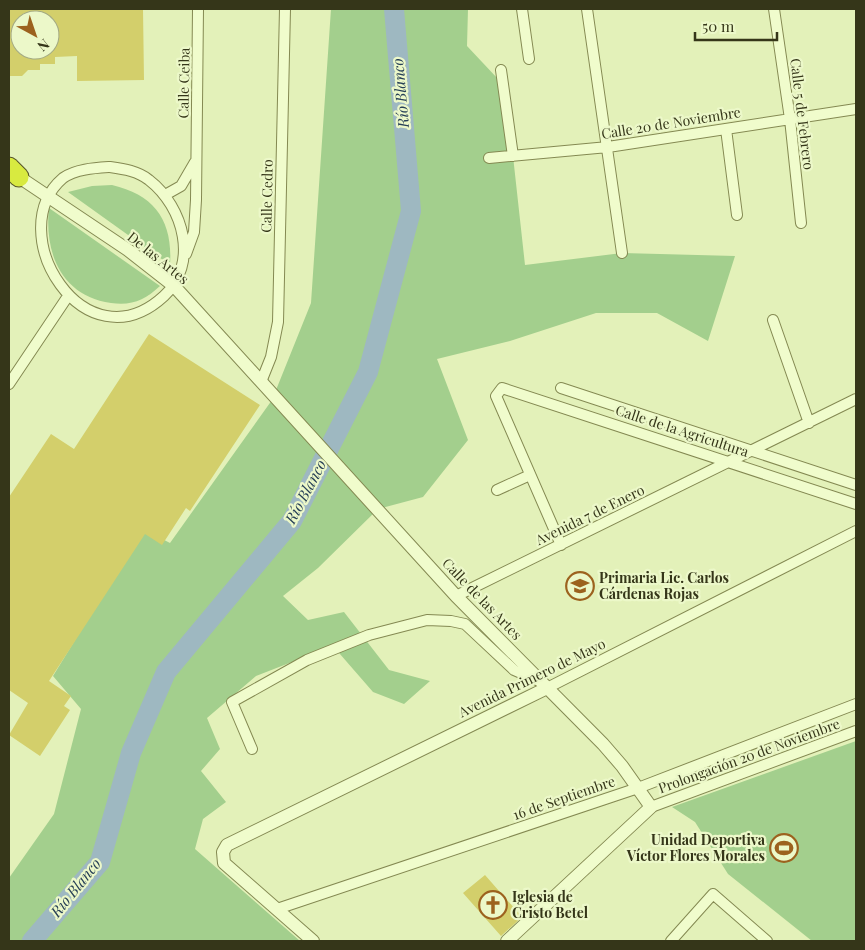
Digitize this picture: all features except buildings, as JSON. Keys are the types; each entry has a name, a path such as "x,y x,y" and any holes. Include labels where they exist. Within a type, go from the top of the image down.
{"street":[{"name":"Calle Ceiba","path":"174,286 194,232 197,158 198,9"},
{"name":"Calle Cedro","path":"261,382 271,357 278,322 284,9"},
{"path":"522,9 529,59"},
{"path":"587,9 622,253"},
{"name":"Calle 5 de Febrero","path":"774,9 790,119 801,223"},
{"path":"501,70 513,156"},
{"name":"Calle 20 de Noviembre","path":"489,158 608,147 856,109"},
{"path":"726,128 737,215"},
{"name":"Calle Ceiba","path":"165,195 173,192 184,182 197,158"},
{"path":"174,286 163,298 142,311 126,315 109,316 88,312 66,299 55,288 45,272 38,250 35,231 37,214 44,195 64,177 89,169 110,166 131,170 148,180 165,195 181,229 184,257"},
{"name":"De las Artes","path":"11,172 128,250 174,286 290,413"},
{"path":"9,384 66,299"},
{"path":"773,320 808,423"},
{"name":"Calle de la Agricultura","path":"530,475 496,396 498,390 506,388 742,456 856,484"},
{"name":"Calle de la Agricultura","path":"561,388 742,456 856,504"},
{"name":"Avenida 7 de Enero","path":"456,596 856,399"},
{"name":"Calle de las Artes","path":"290,413 456,596 603,744 651,807"},
{"path":"497,490 530,475 561,545"},
{"name":"Avenida Primero de Mayo","path":"277,909 224,863 223,852 227,844 543,684 856,531"},
{"path":"252,749 232,702 307,660 368,635 427,620 451,620 465,624 514,670 543,684"},
{"name":"16 de Septiembre","path":"277,909 638,788 856,704"},
{"name":"Prolongación 20 de Noviembre","path":"651,807 856,731"},
{"path":"507,941 651,807"},
{"path":"671,941 714,894 767,941"},
{"path":"277,909 313,941"}],"green space":[{"path":"331,9 468,9 467,46 498,79 513,156 525,265 622,253 735,256 708,341 657,313 596,313 510,341 437,359 468,440 423,497 378,509 318,568 283,596 308,620 344,612 389,670 430,681 404,704 373,692 333,646 256,676 207,718 220,749 201,771 226,802 203,819 195,849 300,941 9,941 9,878 54,814 81,709 53,676 143,529 170,543 272,400 311,303"},
{"path":"112,185 140,196 158,212 168,235 170,265 68,192 92,186"},
{"path":"49,208 160,286 138,301 125,304 94,299 80,292 60,270 54,256 48,225"},
{"name":"Unidad Deportiva Víctor Flores Morales","path":"856,741 856,941 812,941 728,874 695,822 672,807"}],"waterway":[{"name":"Río Blanco","path":"32,941 100,862 131,753 166,672 292,521 368,372 411,211 394,9"}],"place":[{"name":"Primaria Lic. Carlos Cárdenas Rojas","path":"580,586"},
{"name":"Unidad Deportiva Víctor Flores Morales","path":"784,848"},
{"name":"Iglesia de Cristo Betel","path":"493,905"}]}
